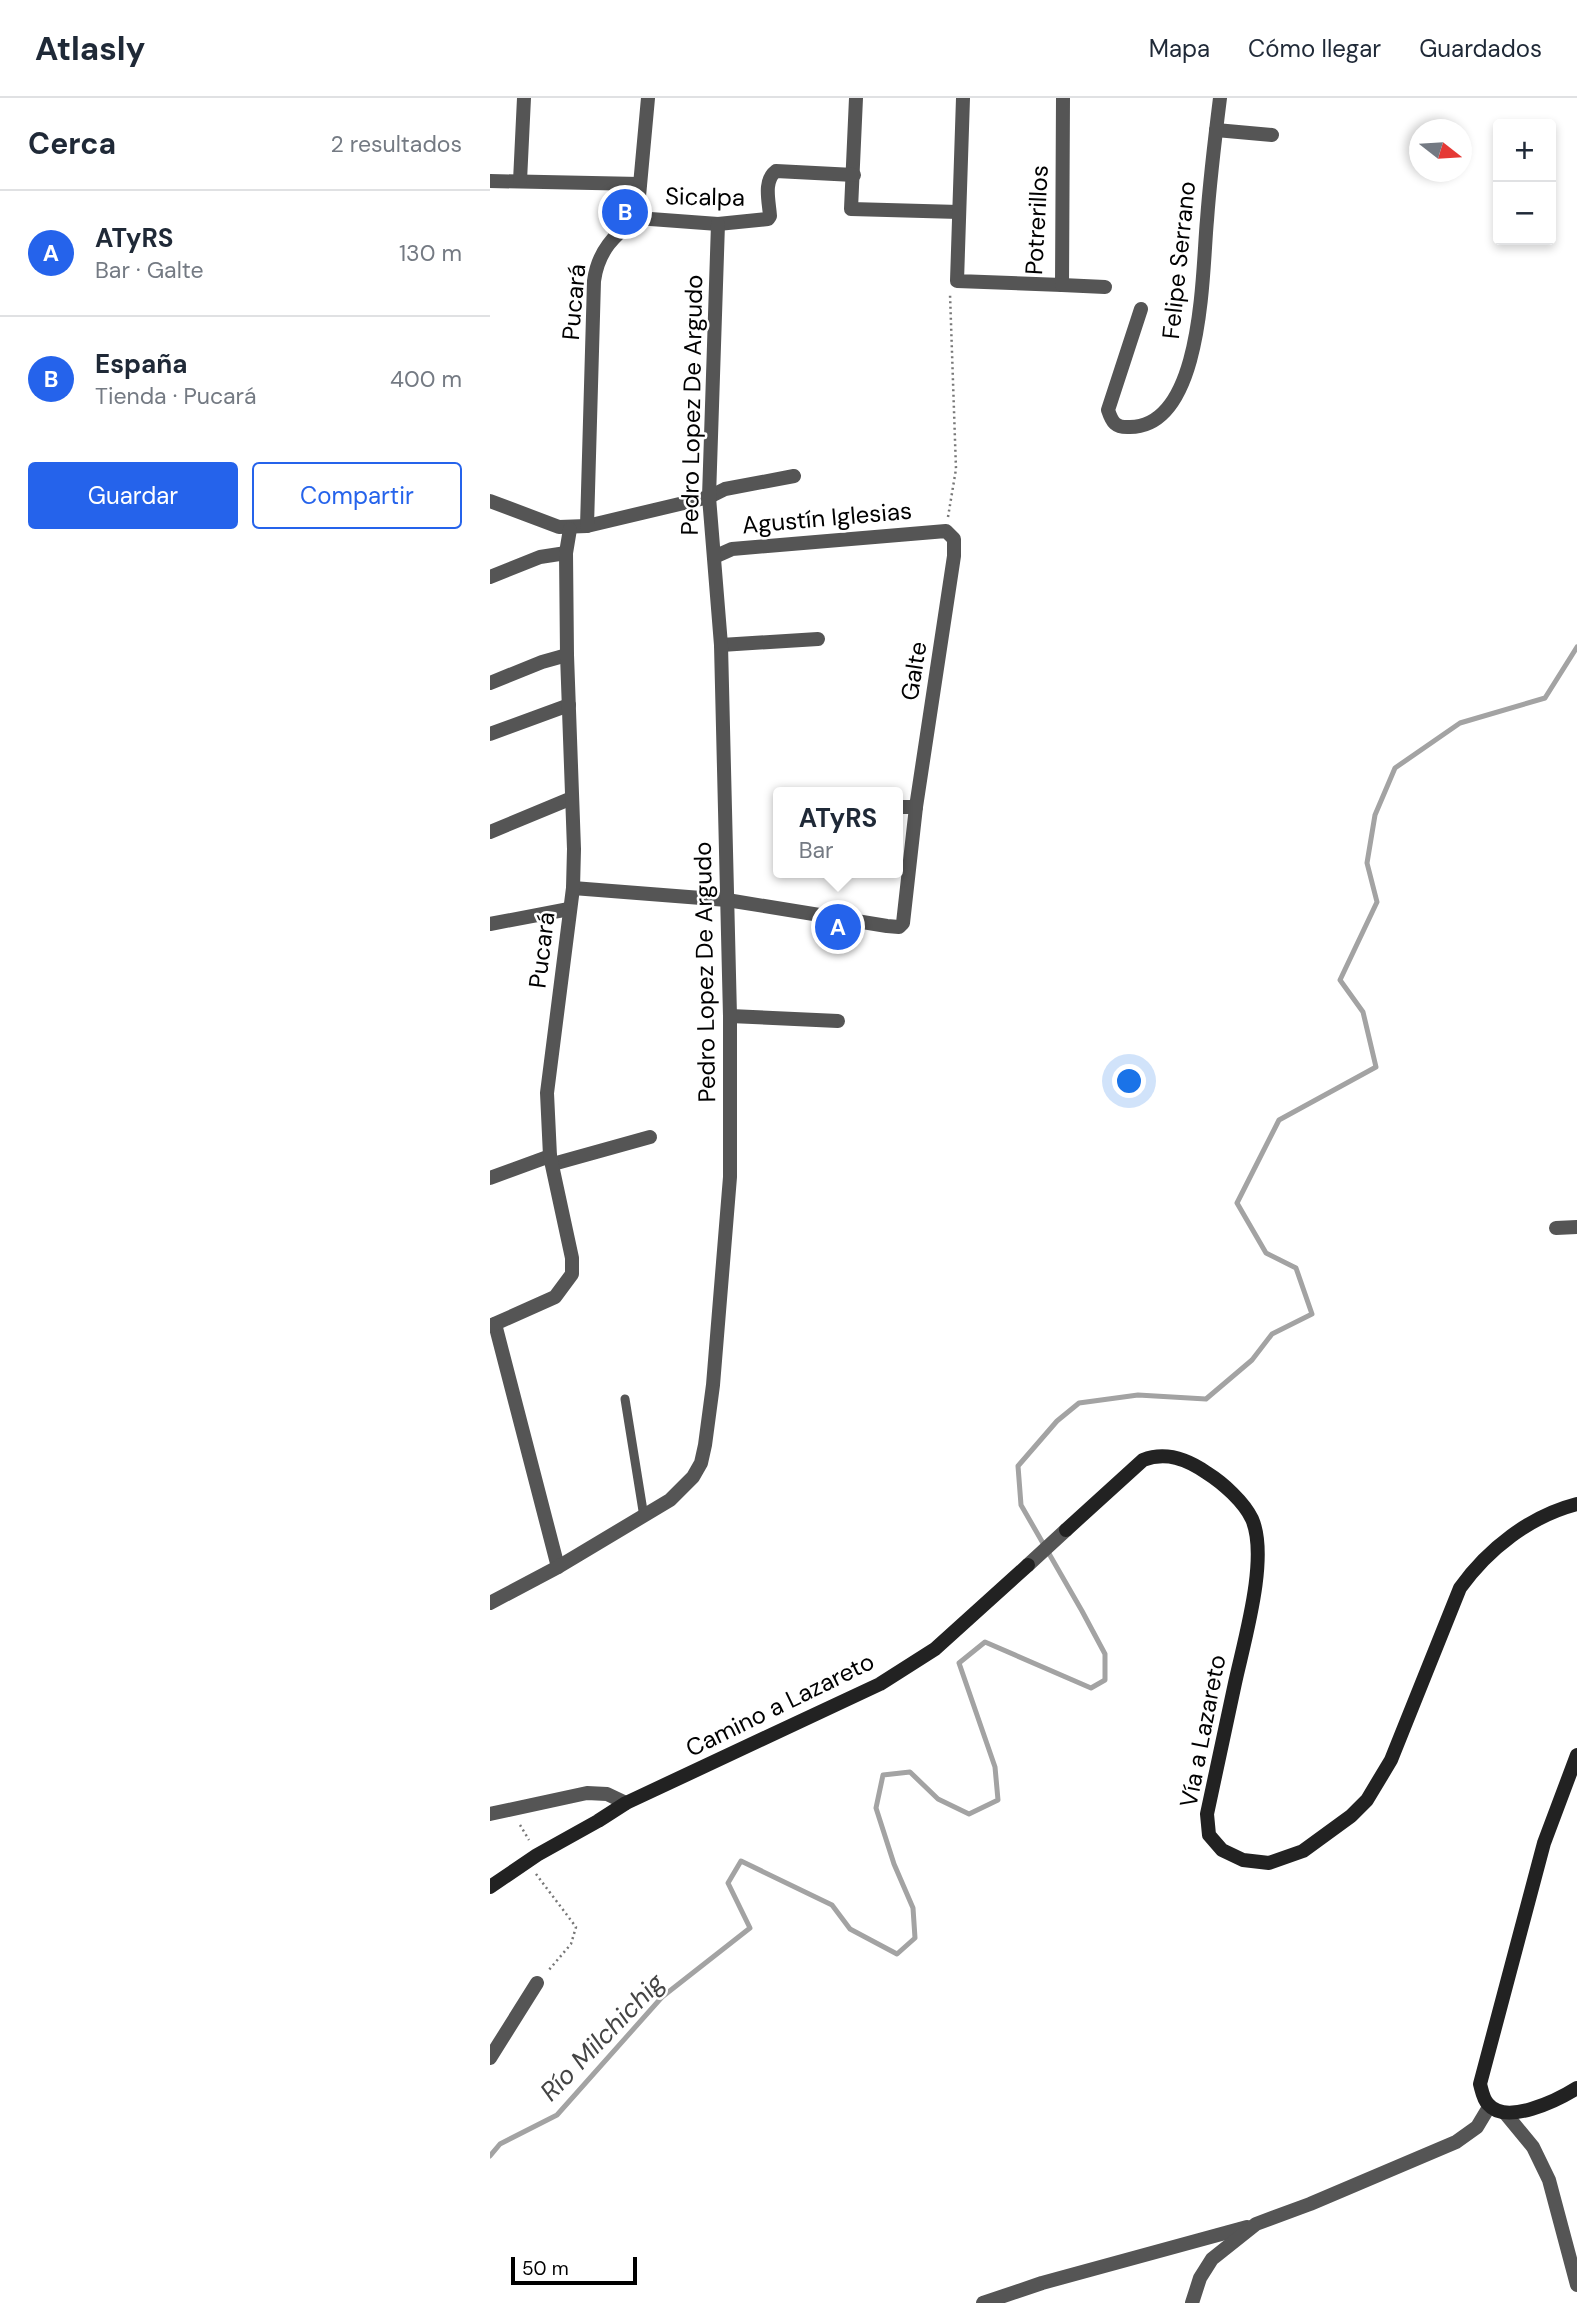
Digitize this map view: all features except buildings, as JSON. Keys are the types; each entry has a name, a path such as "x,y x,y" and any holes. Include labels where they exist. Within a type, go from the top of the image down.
{"street":[{"path":"520,181 524,98"},
{"path":"637,218 648,98"},
{"path":"856,98 851,209 960,212"},
{"path":"957,282 964,98"},
{"name":"Potrerillos","path":"957,282 1062,285 1063,98"},
{"name":"Felipe Serrano","path":"1142,309 1108,410 1111,421 1126,428 1155,421 1171,405 1182,384 1196,335 1220,98"},
{"path":"1216,130 1272,135"},
{"name":"Sicalpa","path":"637,218 718,224 768,219 768,185 776,171 854,175"},
{"name":"Sicalpa","path":"490,181 640,184"},
{"name":"Pucará","path":"587,526 596,266 610,241 637,218"},
{"name":"Pedro Lopez De Argudo","path":"490,1603 558,1567 670,1500 686,1486 701,1463 705,1446 713,1385 730,1177 730,1016 721,645 709,497 718,224"},
{"path":"1062,285 1105,286"},
{"path":"490,501 559,527 570,528 709,497 725,489 794,476"},
{"name":"Pucará","path":"493,1325 555,1297 572,1274 572,1258 552,1160 547,1093 573,888 566,553 570,528"},
{"name":"Agustín Iglesias","path":"714,557 732,549 946,531"},
{"name":"Galte","path":"573,888 727,900 899,927 904,918 916,807 954,556 954,539 946,531"},
{"path":"490,577 540,557 566,553"},
{"path":"721,645 818,639"},
{"path":"490,683 567,655"},
{"path":"490,734 569,705"},
{"path":"490,832 572,798"},
{"path":"903,807 916,807"},
{"path":"490,924 569,909"},
{"path":"730,1016 838,1021"},
{"path":"490,1178 650,1137"},
{"path":"1556,1228 1577,1227"},
{"path":"493,1325 558,1567"},
{"name":"Vía a Lazareto","path":"1066,1530 1143,1460 1155,1455 1187,1460 1209,1474 1247,1511 1253,1521 1258,1549 1254,1596 1207,1814 1209,1835 1222,1850 1243,1860 1269,1863 1303,1851 1367,1800 1391,1760 1460,1588 1473,1570 1493,1550 1515,1534 1558,1508 1577,1504"},
{"name":"Camino a Lazareto","path":"490,1887 626,1803 880,1684 935,1649 1066,1530"},
{"path":"1577,1755 1544,1843 1480,2084 1489,2107 1505,2113 1529,2110 1556,2101 1577,2088"},
{"path":"490,1814 587,1793 607,1794 626,1803"},
{"path":"490,2058 537,1983"},
{"path":"983,2303 1054,2280 1256,2224 1456,2142 1477,2127 1489,2107"},
{"path":"1505,2113 1533,2147 1549,2180 1577,2285"},
{"path":"1192,2303 1200,2278 1212,2259 1256,2224"}],"lane":[{"path":"625,1399 644,1517"}],"path":[{"path":"946,531 956,469 950,293 957,282"},
{"path":"510,1822 520,1825 533,1859 554,1899 576,1927 571,1944 537,1983"}],"waterway":[{"name":"Río Milchichig","path":"490,2156 500,2144 557,2115 662,1997 750,1928 728,1883 741,1861 832,1905 850,1929 897,1954 915,1938 913,1908 894,1864 876,1808 883,1775 910,1772 938,1799 969,1814 998,1800 995,1767 959,1663 985,1642 1091,1688 1105,1680 1105,1654 1021,1505 1018,1466 1057,1421 1079,1403 1138,1395 1206,1399 1252,1360 1272,1334 1312,1314 1296,1268 1266,1253 1237,1203 1279,1120 1376,1067 1363,1012 1340,980 1377,902 1367,863 1375,815 1395,768 1460,723 1545,698 1577,647"}],"place":[{"name":"España","path":"625,212"},
{"name":"ATyRS","path":"838,927"}]}
